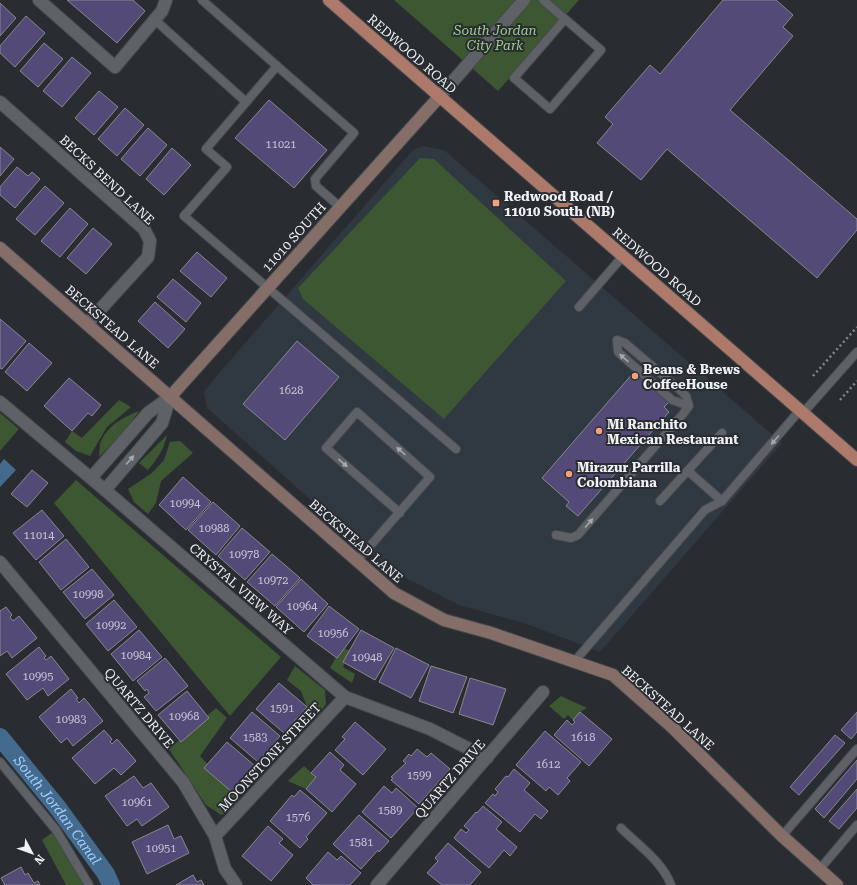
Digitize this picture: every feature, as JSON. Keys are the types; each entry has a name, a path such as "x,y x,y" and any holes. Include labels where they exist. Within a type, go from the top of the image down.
{"main road":[{"name":"REDWOOD ROAD","path":"329,0 857,460"}],"street":[{"path":"39,0 115,67 162,11 164,1"},
{"path":"440,96 524,0"},
{"name":"11010 SOUTH","path":"91,478 148,413 170,397 440,96"},
{"name":"BECKS BEND LANE","path":"0,102 144,229 150,241 148,257 87,324"},
{"name":"BECKSTEAD LANE","path":"0,248 394,593 444,620 491,633 613,675 672,727 782,836 837,885"},
{"name":"11010 SOUTH","path":"105,490 162,423 170,397"},
{"name":"CRYSTAL VIEW WAY","path":"0,402 91,478 345,697 430,730 487,758"},
{"name":"QUARTZ DRIVE","path":"0,562 183,782 215,836 225,869 236,885"},
{"name":"QUARTZ DRIVE","path":"377,885 543,692"},
{"name":"MOONSTONE STREET","path":"215,836 345,697"}],"lane":[{"path":"202,0 354,133 315,178 316,186 340,207"},
{"path":"543,0 601,50 550,109 514,78 565,19"},
{"path":"155,20 246,102"},
{"path":"277,66 206,149 227,167 184,216 456,448"},
{"path":"579,307 623,256"},
{"path":"617,340 626,343 679,389 686,396 689,406 672,400 618,352 617,340"},
{"path":"574,662 705,510 722,501 801,411 857,352"},
{"path":"556,535 571,538 578,535 689,406"},
{"path":"358,561 400,513 430,477 357,412 326,448 400,513"},
{"path":"660,501 722,433"},
{"path":"688,471 722,501"},
{"path":"782,836 857,749"},
{"path":"0,762 56,830 90,885"},
{"path":"819,870 857,825"},
{"path":"621,828 658,864 668,877 671,885"}],"path":[{"path":"813,376 857,326"},
{"path":"840,400 857,381"}],"shaded area":[{"path":"423,146 444,150 782,443 600,652 527,624 459,605 390,570 207,408 204,392 220,372 413,150"}],"green space":[{"name":"South Jordan City Park","path":"394,0 579,0 498,91"},
{"path":"420,158 434,159 566,281 444,419 303,299 298,288"},
{"path":"119,400 131,407 107,427 90,456 76,451 65,442 72,431 82,438"},
{"path":"139,411 125,431 99,457 100,443 108,430 122,419"},
{"path":"0,413 19,429 0,451"},
{"path":"167,435 160,454 148,470 139,463"},
{"path":"180,441 193,453 161,481 156,503 148,514 134,502 128,489 152,473 164,460 170,442"},
{"path":"76,480 281,657 230,716 54,503"},
{"path":"342,647 350,651 343,667 355,674 352,683 330,668"},
{"path":"295,666 325,690 326,704 318,716 307,707 301,691 287,680"},
{"path":"561,696 587,708 580,712 573,720 568,715 564,719 549,706"},
{"path":"216,708 227,718 200,756 241,801 231,811 221,815 206,805 169,749"},
{"path":"304,766 316,777 306,789 288,781"},
{"path":"56,830 89,885 66,885 42,840"}],"water":[{"path":"4,459 16,470 0,487 0,464"}],"building":[{"path":"67,0 133,0 145,11 117,43"},
{"path":"723,0 776,0 793,15 783,27 793,36 730,110 857,219 857,230 817,278 667,149 641,180 597,143 613,124 605,117 650,65 660,74"},
{"path":"0,3 16,18 0,36"},
{"path":"26,16 45,33 15,67 0,53 0,46"},
{"path":"44,43 63,59 38,87 20,71"},
{"path":"72,57 91,73 62,107 43,91"},
{"path":"99,91 118,107 94,135 75,118"},
{"path":"269,100 327,150 294,188 235,138"},
{"path":"125,108 144,125 117,156 98,139"},
{"path":"148,128 167,145 140,176 121,159"},
{"path":"0,147 14,159 0,176"},
{"path":"172,148 191,165 164,195 146,179"},
{"path":"17,167 28,176 32,172 40,179 15,208 0,195 0,187"},
{"path":"45,186 64,203 35,235 16,219"},
{"path":"70,208 88,224 60,257 41,241"},
{"path":"93,228 112,244 86,274 67,258"},
{"path":"197,252 227,278 211,297 180,271"},
{"path":"173,279 201,303 186,322 157,297"},
{"path":"155,302 185,329 168,348 138,321"},
{"path":"0,319 26,341 2,369 0,368"},
{"path":"297,341 339,377 285,440 243,404"},
{"path":"29,343 52,363 27,391 5,372"},
{"path":"634,372 669,402 664,407 669,412 578,516 566,506 569,502 542,478"},
{"path":"69,378 101,405 92,416 88,413 72,431 44,406"},
{"path":"32,470 48,483 27,507 11,494"},
{"path":"183,477 211,502 186,530 159,505"},
{"path":"213,502 240,526 216,555 188,530"},
{"path":"42,510 64,536 36,560 13,533"},
{"path":"242,528 270,552 245,580 218,556"},
{"path":"66,539 89,567 61,590 39,562"},
{"path":"272,554 300,578 275,606 247,582"},
{"path":"92,569 114,595 85,619 63,592"},
{"path":"301,579 328,604 304,632 276,607"},
{"path":"114,600 137,627 108,651 86,624"},
{"path":"329,606 359,629 337,658 307,636"},
{"path":"6,607 12,615 10,617 13,621 19,616 37,638 12,658 7,651 0,656 0,611"},
{"path":"139,630 162,657 133,681 111,654"},
{"path":"361,630 394,648 375,680 343,662"},
{"path":"39,647 46,656 44,658 46,660 51,656 69,679 48,696 43,688 27,700 6,674"},
{"path":"396,648 429,665 411,698 379,682"},
{"path":"165,658 188,686 156,711 144,697 149,693 147,689 145,691 137,681"},
{"path":"431,666 467,677 453,713 419,701"},
{"path":"470,678 506,689 493,725 459,714"},
{"path":"279,683 307,707 284,733 256,709"},
{"path":"71,689 78,698 76,699 79,703 84,698 103,721 73,746 67,738 61,743 39,717"},
{"path":"187,691 209,718 181,742 158,715"},
{"path":"252,712 280,736 258,762 230,738"},
{"path":"580,712 612,739 589,766 554,735 567,720 572,725 575,722 573,720"},
{"path":"857,712 857,732 851,739 841,730"},
{"path":"355,722 386,749 363,775 335,750 345,739 342,737"},
{"path":"104,730 112,739 110,742 112,744 117,739 136,761 121,775 114,768 95,784 72,758"},
{"path":"545,731 581,762 567,778 570,781 558,795 549,787 546,791 516,765"},
{"path":"835,735 845,743 799,795 790,787"},
{"path":"227,742 255,766 232,792 204,768"},
{"path":"417,749 427,757 431,753 450,769 419,804 391,780 393,778 391,777 406,763 403,761 409,754 411,756"},
{"path":"330,752 344,765 340,770 356,784 332,812 306,789 316,777 311,773"},
{"path":"857,760 857,779 824,818 815,809"},
{"path":"514,769 530,783 524,790 548,811 541,819 535,814 520,832 485,803 493,794 495,796 498,792 495,789"},
{"path":"134,776 143,788 151,783 169,807 142,826 137,819 127,826 105,796"},
{"path":"384,786 392,793 396,788 418,808 391,838 362,812"},
{"path":"857,789 857,808 839,829 829,821"},
{"path":"300,790 327,813 306,837 308,839 300,848 270,821 292,795 294,797"},
{"path":"483,806 502,822 496,829 517,847 510,856 504,850 489,868 454,838 461,829 466,833 469,830 464,826"},
{"path":"359,815 389,841 379,852 378,850 361,869 333,844"},
{"path":"168,825 174,839 181,836 189,853 147,874 132,842"},
{"path":"268,826 283,839 279,843 293,855 271,881 242,856"},
{"path":"448,843 481,872 470,885 442,885 427,873 438,861 435,858"},
{"path":"328,852 337,860 341,856 361,873 350,885 313,885 306,878"},
{"path":"21,867 25,875 28,873 34,883 38,881 40,885 5,885 1,878"},
{"path":"193,875 197,882 201,880 204,885 176,885"}],"waterway":[{"name":"South Jordan Canal","path":"0,737 58,808 106,874 111,885"}],"place":[{"name":"Redwood Road / 11010 South (NB)","path":"496,203"},
{"name":"Beans & Brews CoffeeHouse","path":"635,376"},
{"name":"Mi Ranchito Mexican Restaurant","path":"599,431"},
{"name":"Mirazur Parrilla Colombiana","path":"569,474"}]}
